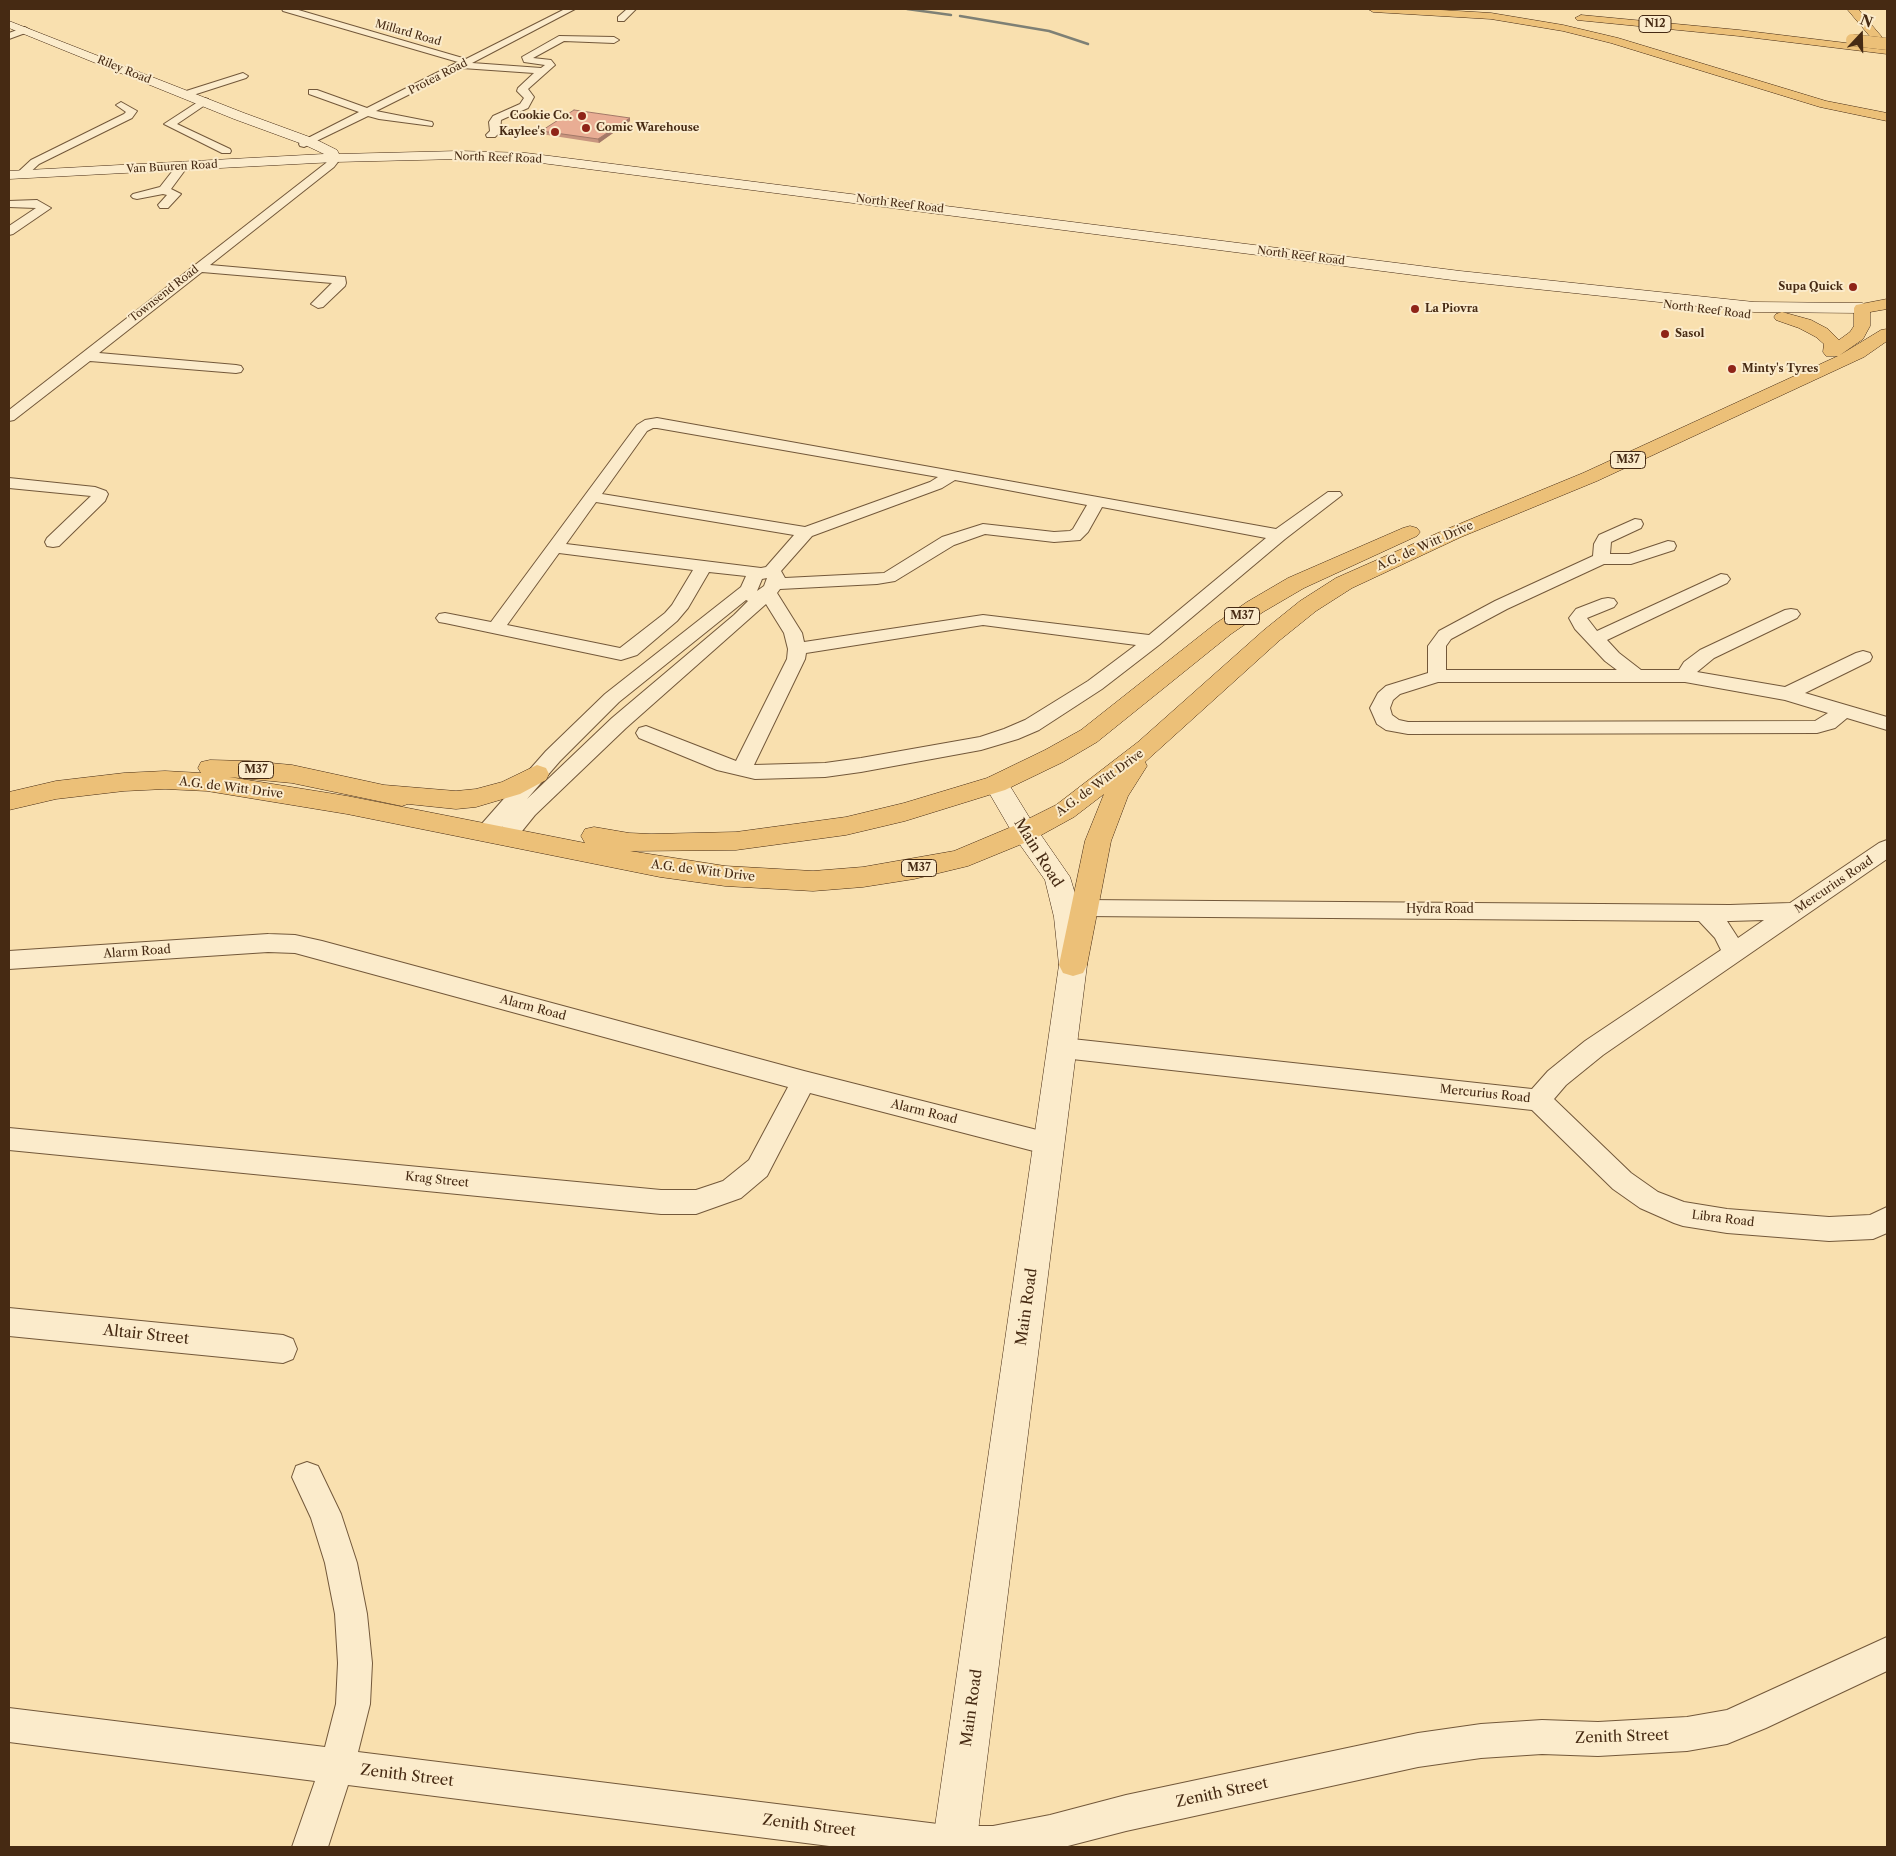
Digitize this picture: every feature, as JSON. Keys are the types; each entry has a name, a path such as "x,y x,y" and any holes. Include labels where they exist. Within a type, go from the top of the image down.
{"main road":[{"path":"1373,9 1491,16 1563,28 1614,40 1836,108 1887,115"},
{"name":"N12","path":"1449,9 1632,22 1856,44 1887,44"},
{"path":"1852,9 1887,51"},
{"name":"N12","path":"1567,11 1735,26 1856,44 1887,51"},
{"name":"Riley Road","path":"9,24 239,116 318,157"},
{"path":"318,157 348,153 376,157"},
{"name":"North Reef Road","path":"318,157 460,155 526,157 1463,277 1754,307 1878,316"},
{"name":"Van Buuren Road","path":"21,175 281,161 318,157"},
{"name":"North Reef Road","path":"1463,277 1570,294 1718,312 1782,318 1878,316"},
{"name":"A.G. de Witt Drive","path":"9,792 82,778 164,770 250,769 292,774 384,793 503,826 692,872 768,880 813,880 863,877 914,870 960,859 1026,832 1065,811 1147,748 1229,672 1308,606 1344,584 1454,533 1590,477 1832,352 1857,335 1862,326 1878,316"},
{"name":"A.G. de Witt Drive","path":"9,801 56,790 124,782 165,780 207,782 347,805 629,842 736,841 846,826 905,812 996,784 1060,753 1089,736 1224,629 1255,607 1296,583 1434,522 1858,353 1878,316"},
{"path":"1782,318 1805,324 1822,333 1832,343 1832,352"},
{"path":"1858,353 1887,344"},
{"path":"1434,522 1454,533"},
{"path":"1391,540 1411,552"},
{"path":"1073,965 1093,864 1105,820 1120,789 1147,748"},
{"path":"384,793 456,800 476,798 511,788 537,774"},
{"name":"Main Road","path":"954,1846 1073,965 1068,917 1063,894 1056,877 996,784"}],"street":[{"name":"Millard Road","path":"286,9 463,63 544,71"},
{"path":"546,9 567,11"},
{"path":"621,18 632,9"},
{"name":"Protea Road","path":"318,157 369,112 567,11"},
{"path":"9,36 25,30"},
{"path":"491,135 495,132 494,122 497,118 524,106 529,97 522,91 523,88 544,71 550,63 526,58 559,39 569,37 614,40"},
{"path":"186,94 243,76"},
{"path":"313,92 369,112 428,124"},
{"path":"204,101 169,124 226,151"},
{"path":"21,175 35,162 128,116 132,111 121,105"},
{"name":"Townsend Road","path":"9,417 198,268 318,157"},
{"path":"164,190 182,166"},
{"path":"137,196 164,190 175,194 164,205"},
{"path":"9,204 37,204 45,208 9,231"},
{"path":"198,268 340,280 340,283 318,304"},
{"path":"86,356 236,369"},
{"path":"496,628 642,428 650,423 954,475 1279,535"},
{"path":"593,497 806,532 936,486 954,475"},
{"path":"9,483 100,494 99,498 53,542"},
{"path":"646,733 724,765 741,770 778,772 825,770 861,765 981,742 1011,734 1032,725 1063,706 1153,641 1279,535 1334,495"},
{"path":"556,548 703,567 764,585 877,579 889,577 948,541 983,529 1060,538 1074,536 1080,532 1097,501"},
{"path":"1601,559 1602,544 1605,539 1635,524"},
{"path":"503,826 528,810 619,723 716,640 764,585 806,532"},
{"path":"1437,676 1437,646 1445,635 1501,605 1601,559 1631,559 1668,546"},
{"path":"445,618 620,654 630,651 671,617 679,608 703,567"},
{"path":"1594,639 1721,579"},
{"path":"503,826 537,774 612,698 694,631 764,585"},
{"path":"741,770 796,659 797,648 793,633 764,585"},
{"path":"1608,603 1582,613 1578,618 1594,639 1612,657 1638,677"},
{"path":"1685,676 1691,666 1707,654 1791,614"},
{"path":"797,648 983,620 1153,641"},
{"path":"694,631 716,640"},
{"path":"1788,694 1863,657"},
{"path":"1845,710 1828,723 1817,727 1408,728 1393,725 1384,719 1380,708 1385,697 1393,690 1437,676 1685,676 1788,694 1845,710 1887,724"},
{"name":"Mercurius Road","path":"1063,1048 1538,1100 1557,1078 1594,1048 1887,848"},
{"name":"Hydra Road","path":"1085,908 1795,911"},
{"path":"1704,912 1724,933 1734,953"},
{"name":"Alarm Road","path":"9,960 268,943 295,944 804,1081 1049,1144"},
{"name":"Krag Street","path":"9,1139 651,1201 696,1202 732,1190 758,1168 774,1141 804,1081"},
{"name":"Libra Road","path":"1538,1100 1622,1181 1649,1200 1683,1214 1727,1221 1830,1229 1873,1227 1887,1220"},
{"name":"Altair Street","path":"9,1322 283,1349"},
{"path":"307,1477 325,1514 341,1563 351,1614 355,1663 353,1704 337,1767 310,1847"},
{"name":"Zenith Street","path":"9,1725 954,1846 993,1844 1050,1833 1126,1813 1408,1752 1481,1741 1542,1738 1598,1739 1677,1735 1727,1726 1763,1712 1887,1654"}],"building":[{"name":"Comic Warehouse","path":"574,110 630,118 598,139 541,131"}],"waterway":[{"path":"907,9 951,15"},
{"path":"960,16 1049,31 1088,44"}],"place":[{"name":"Cookie Co.","path":"582,116"},
{"name":"Comic Warehouse","path":"586,128"},
{"name":"Kaylee's","path":"555,132"},
{"name":"Supa Quick","path":"1853,287"},
{"name":"La Piovra","path":"1415,309"},
{"name":"Sasol","path":"1665,334"},
{"name":"Minty's Tyres","path":"1732,369"}]}
